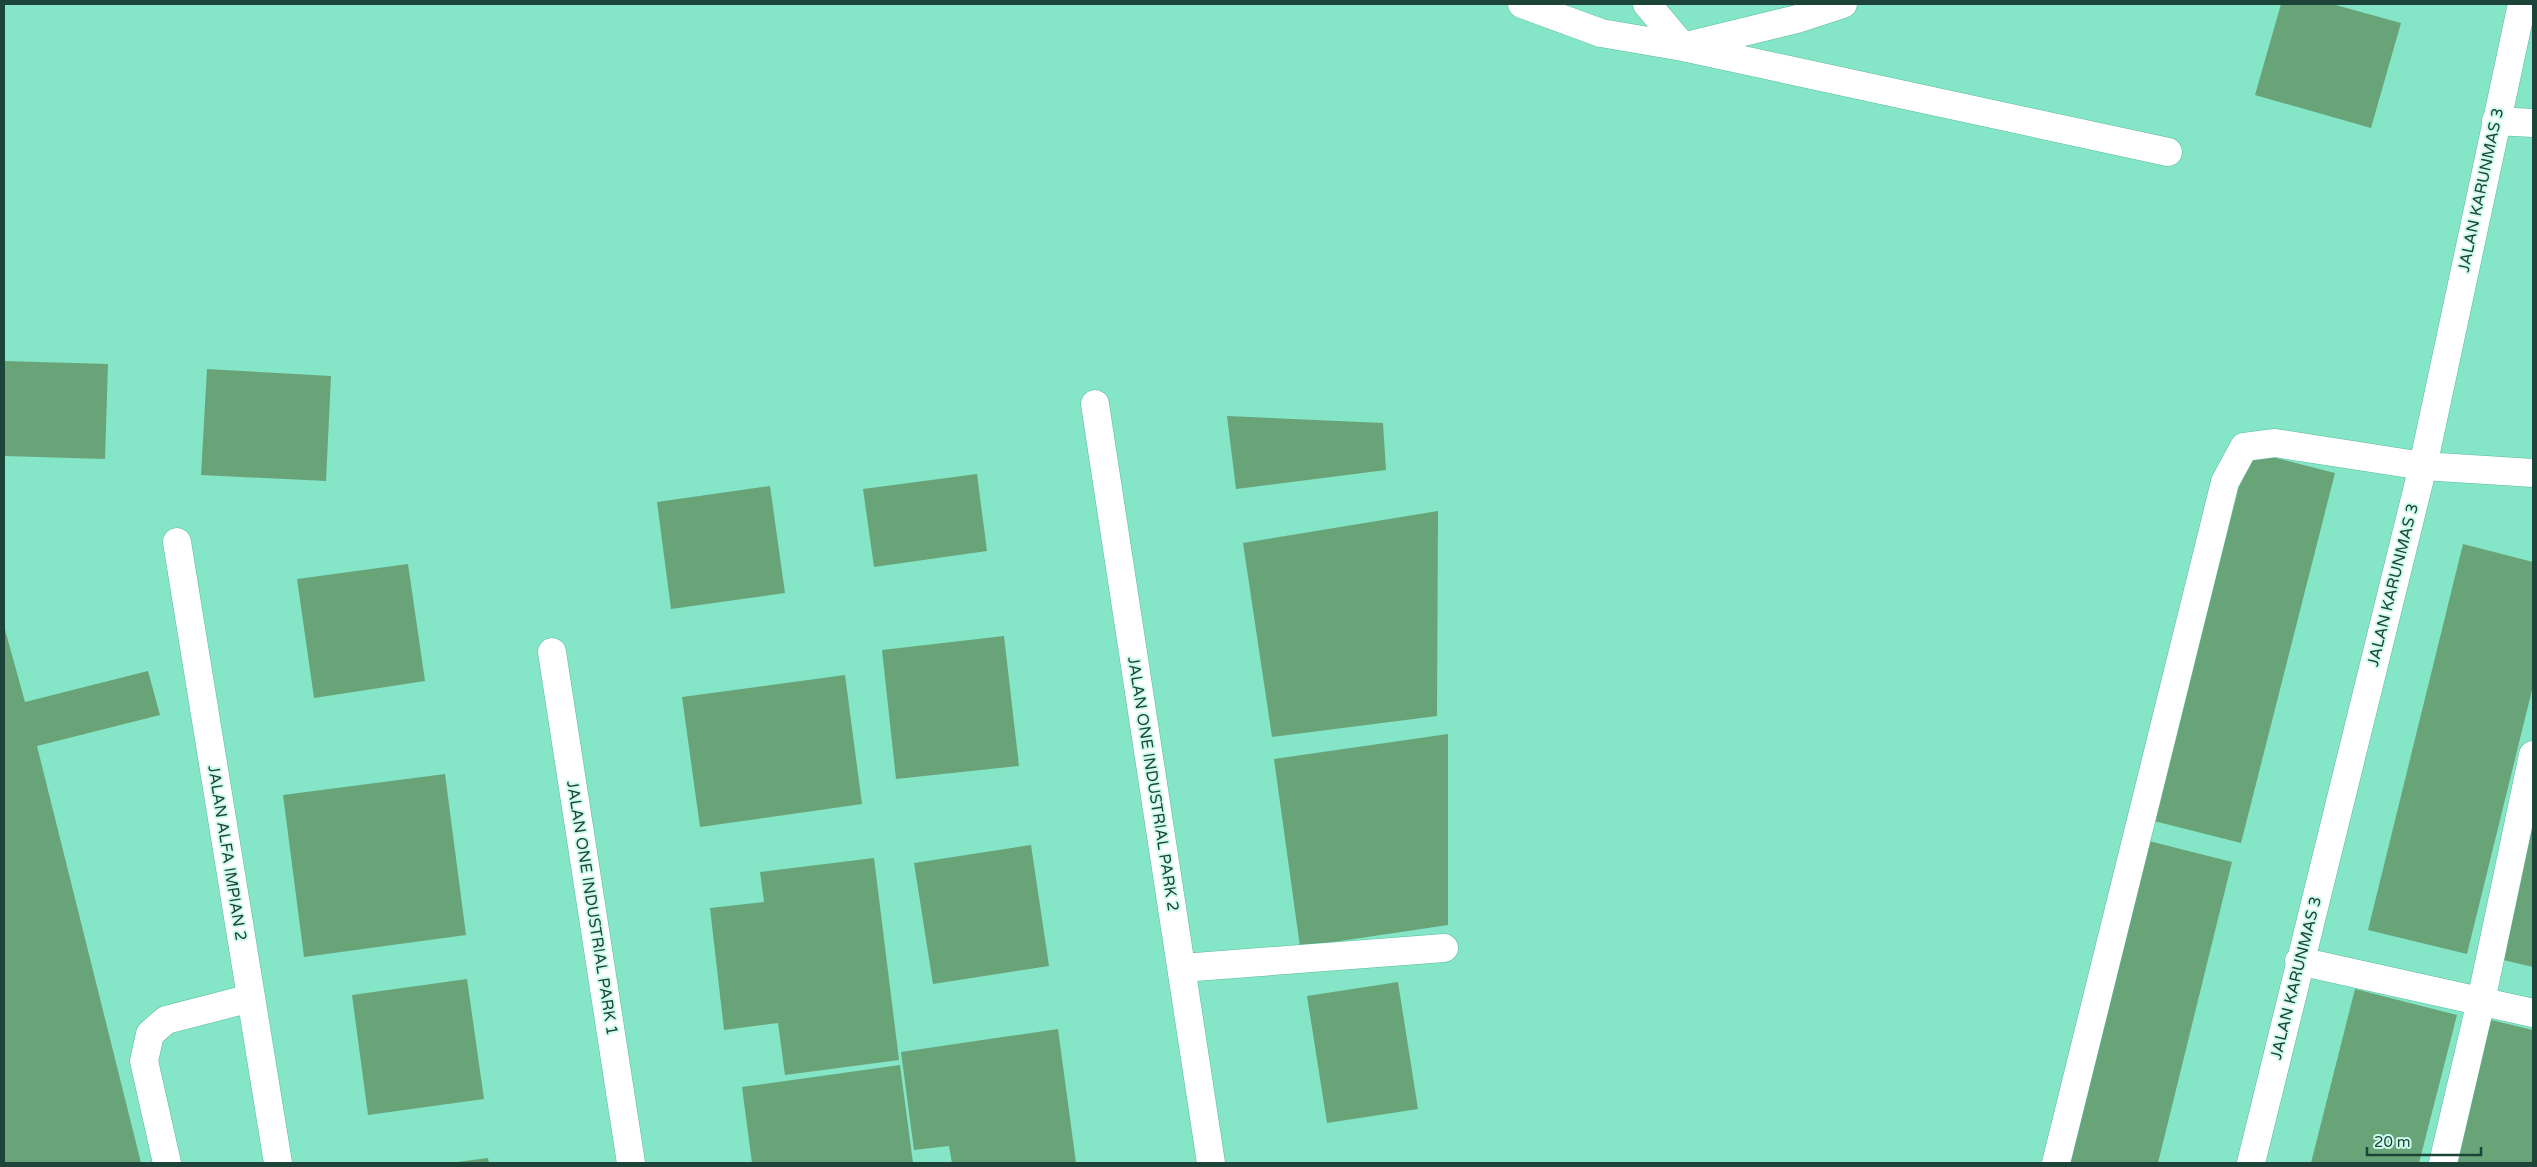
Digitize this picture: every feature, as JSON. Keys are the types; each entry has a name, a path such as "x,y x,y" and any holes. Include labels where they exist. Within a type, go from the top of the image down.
{"street":[{"path":"1522,4 1601,33 1682,47 2168,152"},
{"path":"1647,4 1682,47"},
{"path":"1682,47 1797,19 1843,4"},
{"name":"JALAN KARUNMAS 3","path":"2251,1163 2423,466 2522,4"},
{"path":"2496,121 2533,123"},
{"name":"JALAN ONE INDUSTRIAL PARK 2","path":"1095,404 1211,1163"},
{"path":"2056,1163 2225,482 2244,447 2275,443 2423,466 2533,473"},
{"name":"JALAN ALFA IMPIAN 2","path":"177,542 278,1163"},
{"name":"JALAN ONE INDUSTRIAL PARK 1","path":"552,652 631,1163"},
{"path":"2443,1163 2481,1001 2533,755"},
{"path":"1182,968 1444,948"},
{"path":"2300,961 2533,1013"},
{"path":"167,1163 144,1061 150,1034 166,1020 251,998"}],"building":[{"path":"2281,4 2332,4 2401,23 2371,128 2255,95"},
{"path":"4,361 108,364 105,459 4,456"},
{"path":"207,369 331,376 326,481 201,475"},
{"path":"1227,416 1383,423 1386,470 1236,489"},
{"path":"2248,451 2335,473 2241,843 2154,821"},
{"path":"977,474 987,551 874,567 863,489"},
{"path":"770,486 785,593 671,609 657,502"},
{"path":"1438,511 1437,716 1272,737 1243,543"},
{"path":"2463,544 2533,562 2533,686 2467,954 2368,930"},
{"path":"408,564 425,681 314,698 297,579"},
{"path":"4,626 25,702 148,671 160,715 37,746 141,1163 4,1163"},
{"path":"1004,636 1019,766 896,779 882,650"},
{"path":"845,675 862,804 700,827 682,697"},
{"path":"1448,734 1448,925 1300,947 1274,759"},
{"path":"445,774 466,935 304,957 283,795"},
{"path":"2533,822 2533,967 2499,959"},
{"path":"2149,841 2232,862 2158,1163 2070,1163"},
{"path":"1031,845 1049,966 933,984 914,863"},
{"path":"874,858 899,1060 785,1075 778,1023 724,1030 710,908 764,902 760,872"},
{"path":"467,979 484,1099 368,1115 352,995"},
{"path":"1398,982 1418,1109 1327,1123 1307,996"},
{"path":"2355,989 2457,1015 2419,1163 2311,1163"},
{"path":"2487,1019 2533,1030 2533,1163 2454,1163"},
{"path":"1058,1029 1076,1163 952,1163 949,1146 914,1150 901,1052"},
{"path":"900,1065 913,1163 752,1163 742,1087"},
{"path":"488,1158 489,1163 457,1162"}]}
